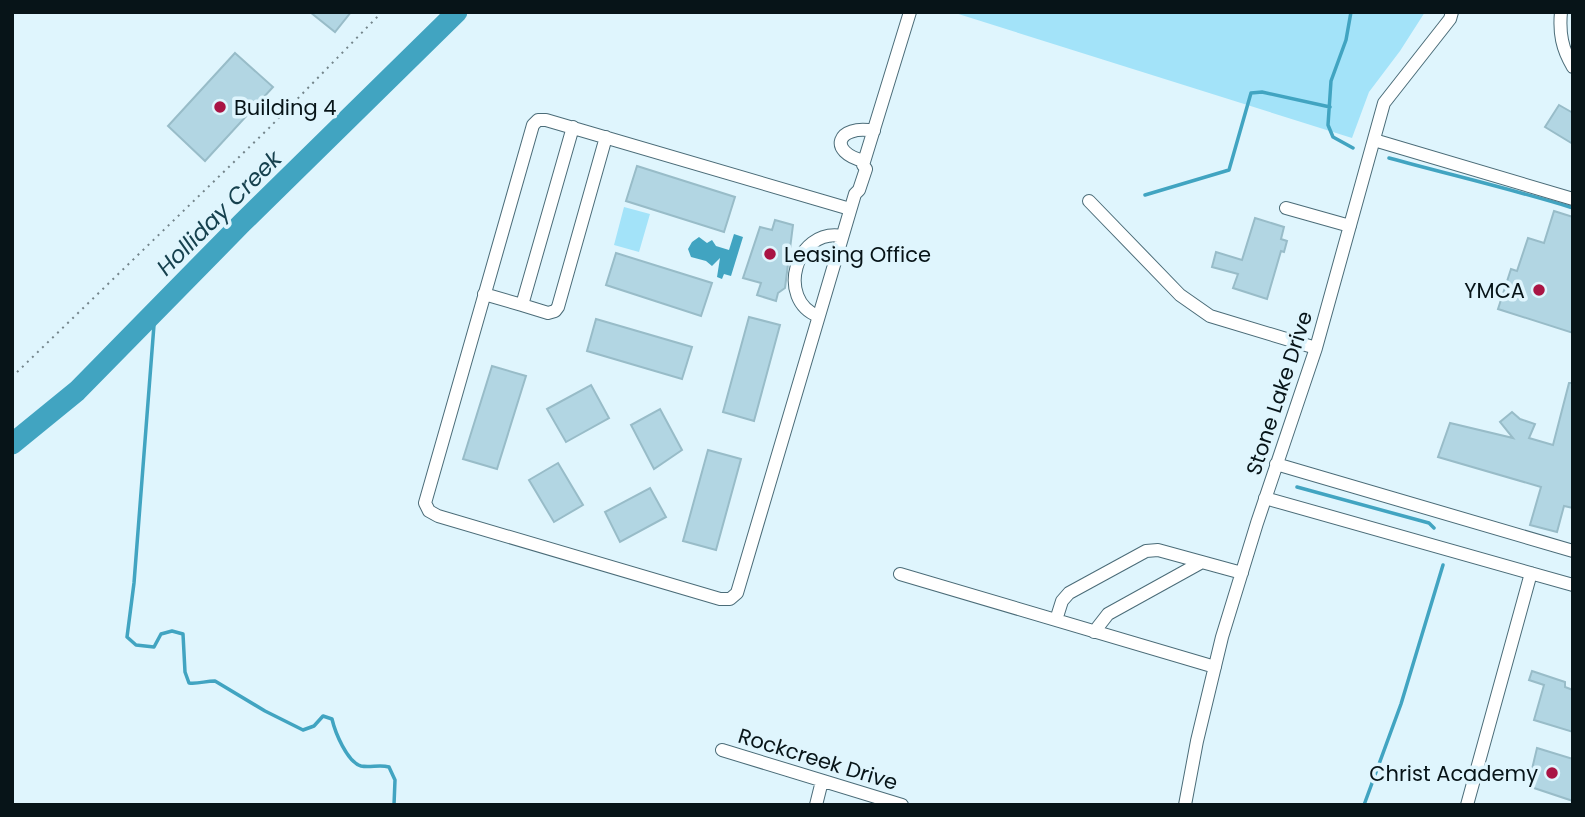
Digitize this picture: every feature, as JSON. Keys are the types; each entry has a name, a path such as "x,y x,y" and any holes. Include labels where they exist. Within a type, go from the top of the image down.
{"street":[{"path":"850,209 573,127 538,120 533,125 425,503 429,511 438,516 720,599 730,599 737,593 850,209 866,169 864,163 910,12"},
{"name":"Stone Lake Drive","path":"1185,805 1215,667 1265,498 1315,348 1384,103 1450,19 1452,12"},
{"path":"1561,12 1563,46 1573,67"},
{"path":"522,305 573,127"},
{"path":"864,163 846,154 842,140 845,134 853,129 874,131"},
{"path":"484,295 548,313 555,311 606,137"},
{"path":"1374,140 1573,199"},
{"path":"1089,201 1180,295 1210,316 1315,348"},
{"path":"1286,208 1350,226"},
{"path":"818,316 802,305 795,285 797,264 802,254 820,237 832,234 842,236"},
{"path":"1276,464 1573,551"},
{"path":"1265,498 1573,586"},
{"path":"1056,620 1062,601 1069,593 1146,551 1158,550 1242,573"},
{"path":"1094,632 1108,614 1202,562"},
{"path":"1468,805 1531,573"},
{"path":"900,574 1215,667"},
{"name":"Rockcreek Drive","path":"722,750 902,805"},
{"path":"816,805 822,781"}],"path":[{"path":"12,377 269,128 382,12"}],"shaded area":[{"path":"952,12 1425,12 1369,92 1352,138"},
{"path":"624,207 650,214 639,252 614,245"},
{"path":"734,234 743,237 731,276 724,274 722,279 717,277 720,258 712,266 706,261 691,257 688,249 699,237 707,243 712,240 716,246 729,250"}],"building":[{"path":"310,12 351,12 335,32"},
{"name":"Building 4","path":"235,53 273,87 205,161 168,126"},
{"path":"1559,105 1573,113 1573,144 1545,127"},
{"path":"637,166 735,197 724,232 626,201"},
{"name":"YMCA","path":"1554,211 1573,217 1573,333 1498,309 1511,269 1517,271 1528,238 1544,243"},
{"path":"1255,218 1284,227 1281,239 1287,241 1284,252 1281,251 1267,299 1233,288 1238,274 1212,267 1216,252 1242,260"},
{"name":"Leasing Office","path":"775,220 793,225 785,288 778,293 776,301 757,295 761,283 743,278 760,227 772,230"},
{"path":"616,253 712,283 701,316 606,285"},
{"path":"749,317 780,325 754,421 723,412"},
{"path":"596,319 692,347 682,379 587,351"},
{"path":"492,366 526,376 497,469 463,459"},
{"path":"1569,383 1573,383 1573,508 1564,506 1557,532 1530,525 1541,487 1438,457 1450,423 1513,438 1500,422 1512,412 1520,419 1535,424 1529,438 1553,445"},
{"path":"591,385 609,418 566,442 547,409"},
{"path":"660,409 682,450 654,469 631,425"},
{"path":"708,450 741,459 716,550 683,541"},
{"path":"558,463 583,505 554,522 529,480"},
{"path":"650,488 666,517 620,542 605,512"},
{"path":"1532,671 1565,682 1565,687 1573,690 1573,732 1534,720 1544,685 1529,680"},
{"name":"Christ Academy","path":"1537,748 1573,759 1573,801 1528,786"}],"waterway":[{"name":"Holliday Creek","path":"12,444 77,391 242,223 457,12"},
{"path":"1351,12 1346,40 1331,81 1328,125 1333,137 1353,148"},
{"path":"1145,195 1229,170 1251,93 1262,92 1330,107"},
{"path":"1389,158 1573,208"},
{"path":"155,312 134,583 127,637 136,645 154,647 161,634 172,631 183,634 185,672 189,683 215,681 303,730 314,726 323,716 332,719 342,746 351,759 361,766 389,767 395,780 394,805"},
{"path":"1297,487 1429,523 1434,528"},
{"path":"1364,805 1401,704 1443,565"}],"place":[{"name":"Building 4","path":"220,107"},
{"name":"Leasing Office","path":"770,254"},
{"name":"YMCA","path":"1539,290"},
{"name":"Christ Academy","path":"1552,773"}]}
